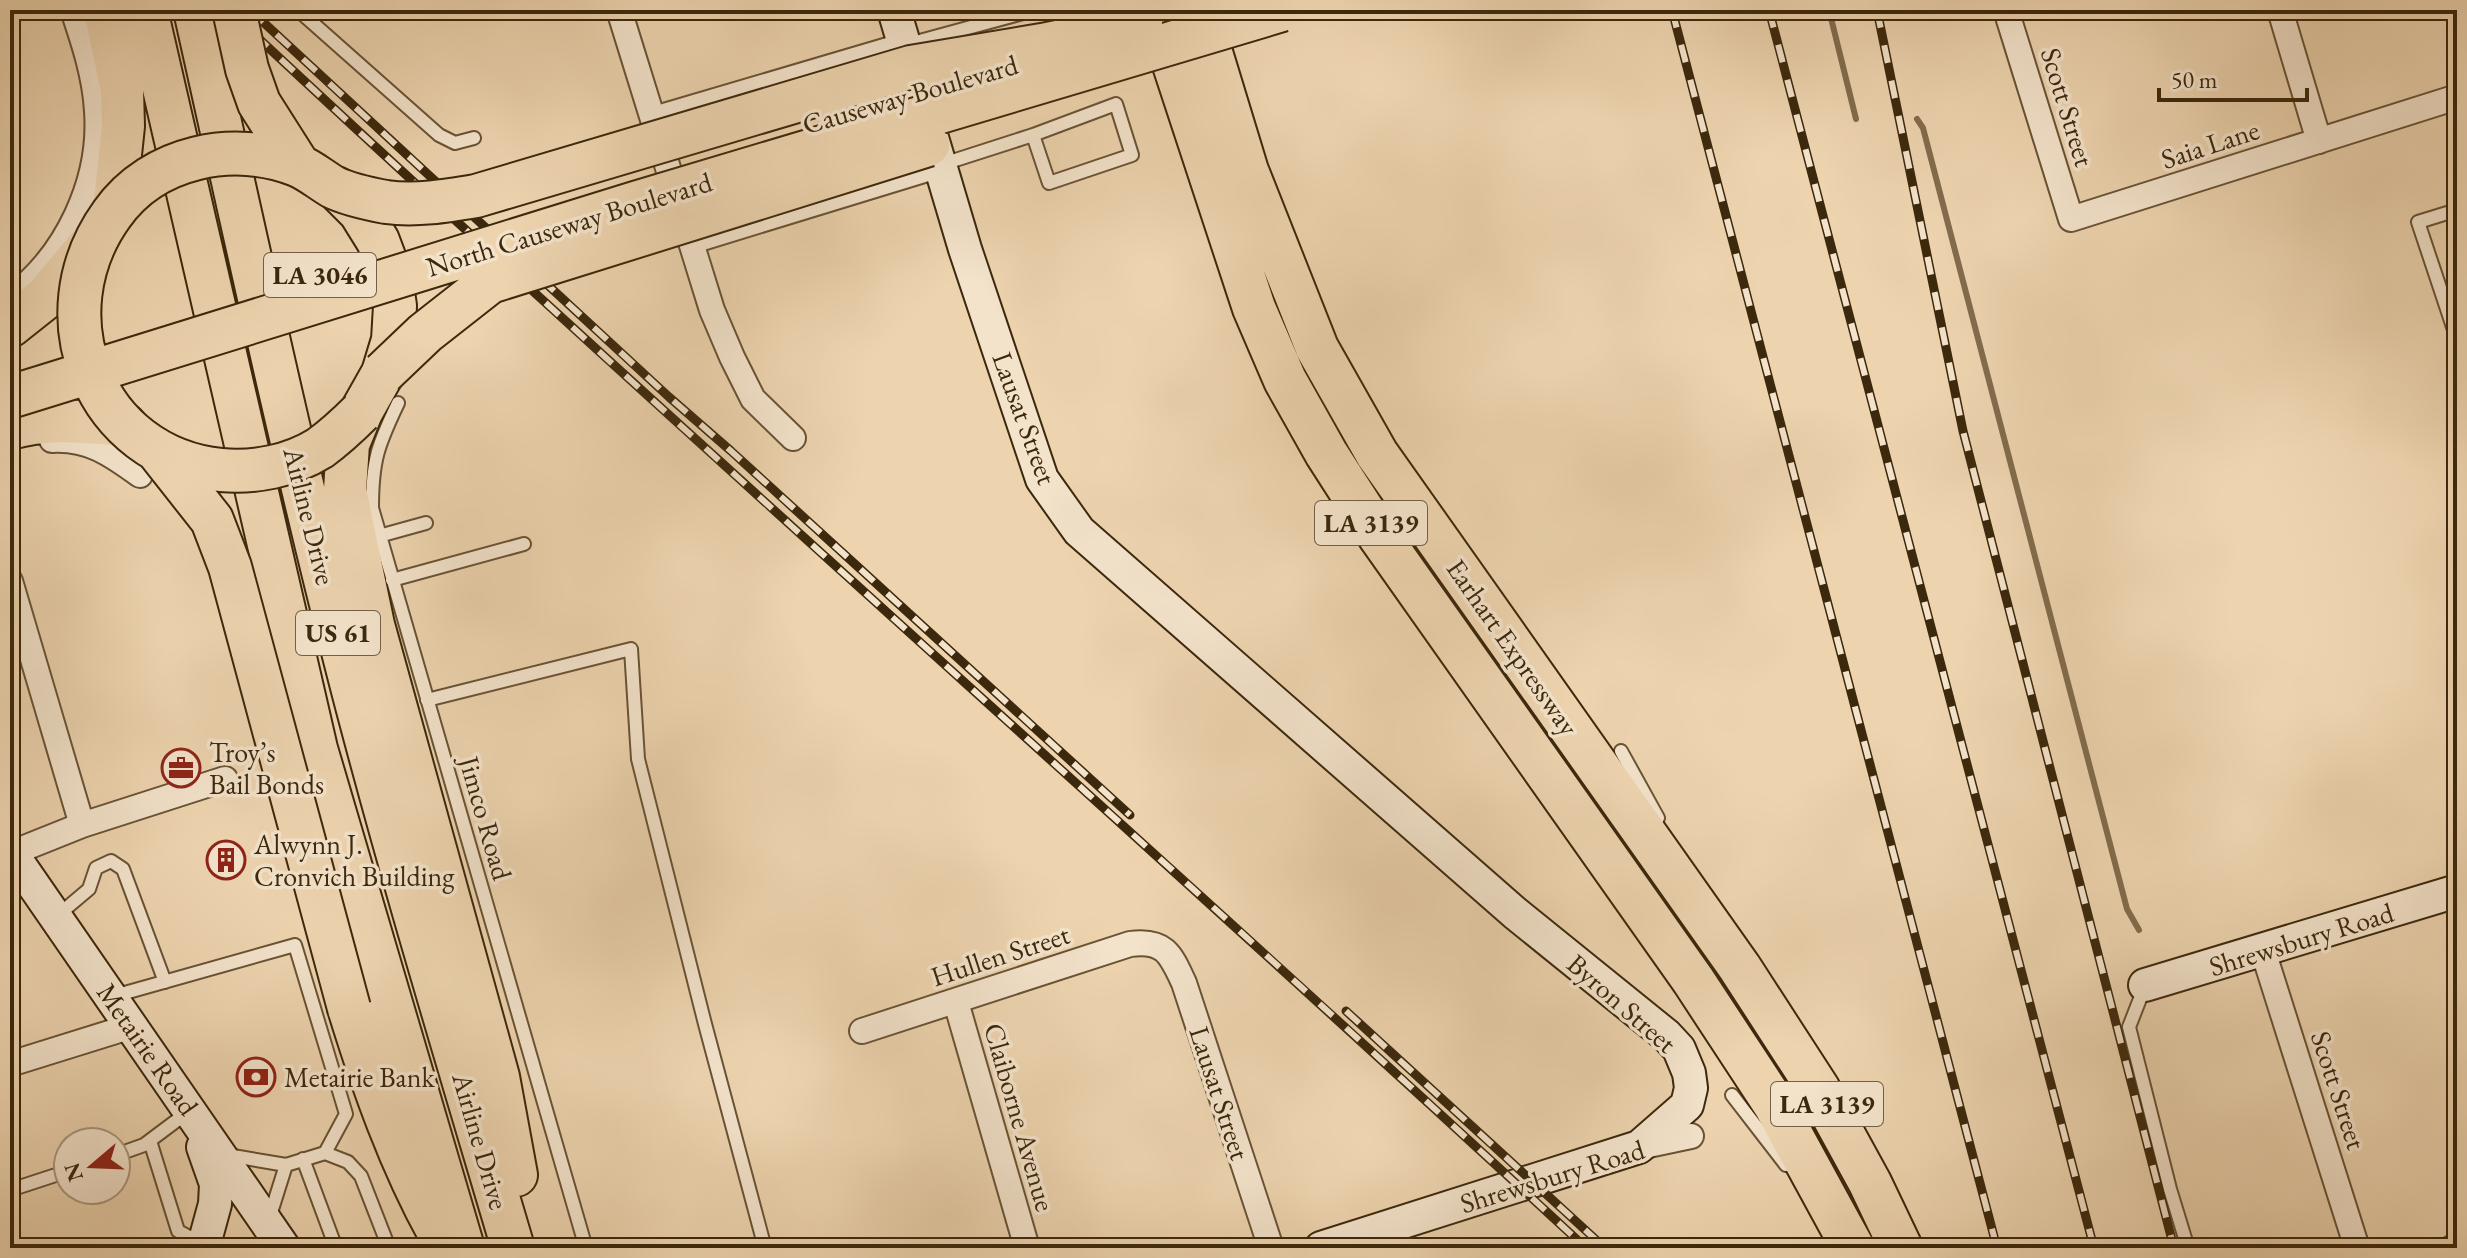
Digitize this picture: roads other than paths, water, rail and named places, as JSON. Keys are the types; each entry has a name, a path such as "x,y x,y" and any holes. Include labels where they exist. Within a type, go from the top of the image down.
{"highway":[{"path":"105,10 122,90 123,126 106,223 86,261 79,290 78,320 82,349 92,377 106,402 140,449 212,520 230,567 349,1008 387,1121 417,1193 447,1248"},
{"name":"Airline Drive","path":"146,10 303,754 399,1036 463,1248"},
{"name":"Airline Drive","path":"195,10 282,403 348,671 405,883 513,1248"},
{"path":"234,10 247,69 259,103 299,166"},
{"name":"Causeway Boulevard","path":"1143,31 1191,10"},
{"name":"Earhart Expressway","path":"1198,10 1247,171 1317,348 1377,454 1740,968 1819,1090 1870,1183 1901,1248"},
{"name":"Causeway Boulevard","path":"628,177 1143,31 1282,10"},
{"path":"336,188 384,202 414,204 476,196 911,67 1143,31"},
{"path":"524,1248 519,1193 498,1077 373,625 345,490 348,444 425,333 490,282 921,148 1143,31"},
{"name":"North Causeway Boulevard","path":"10,397 635,203 1143,31"},
{"name":"Earhart Expressway","path":"1143,31 1285,380 1326,453 1380,537 1693,980 1775,1105 1853,1248"},
{"path":"10,326 44,299 106,223 147,180 188,160 210,155 255,154 299,166 336,188 360,212 378,241 390,273 395,306 393,340 381,396 318,449 292,461 265,469 236,471 208,468 140,449 63,421 29,423 10,428"},
{"name":"North Causeway Boulevard","path":"10,368 288,285 628,177"}],"street":[{"path":"10,298 65,240 85,195 95,151 97,111 87,50 73,10"},
{"path":"619,10 712,310 753,399 793,438"},
{"name":"Lausat Street","path":"894,10 940,165 1042,479 1079,531 1473,877"},
{"name":"Scott Street","path":"2006,10 2073,219"},
{"path":"2280,10 2319,141"},
{"path":"654,119 905,45"},
{"name":"Saia Lane","path":"2073,219 2457,97"},
{"path":"692,241 940,165"},
{"path":"10,446 57,440 90,444 112,455 140,449"},
{"path":"10,581 82,825"},
{"path":"11,852 82,825 225,779"},
{"name":"Metairie Road","path":"11,852 276,1236"},
{"name":"Byron Street","path":"1473,877 1666,1035 1679,1049 1689,1073 1691,1088 1687,1105 1639,1147"},
{"name":"Shrewsbury Road","path":"2145,985 2457,891"},
{"name":"Hullen Street","path":"862,1031 1130,944 1144,942 1158,945"},
{"name":"Lausat Street","path":"1158,945 1172,957 1184,983 1271,1248"},
{"name":"Scott Street","path":"2263,951 2357,1248"},
{"name":"Claiborne Avenue","path":"956,1002 1027,1248"},
{"path":"10,1064 132,1026"},
{"path":"190,1110 216,1184 215,1204 200,1242"},
{"name":"Shrewsbury Road","path":"1321,1248 1639,1147 1691,1136"},
{"path":"200,1242 232,1218 276,1236"}],"lane":[{"path":"298,10 439,135 455,143 474,138"},
{"path":"905,45 1034,10"},
{"path":"940,165 1116,104 1132,155 1049,183 1033,135"},
{"path":"2457,210 2418,222 2457,339"},
{"name":"Jimco Road","path":"381,396 378,444 372,471 372,508 586,1248"},
{"path":"379,536 426,523"},
{"path":"392,580 524,544"},
{"path":"427,700 631,649 638,759 765,1248"},
{"path":"1621,751 1666,832"},
{"path":"263,768 303,754"},
{"path":"1680,860 1740,968"},
{"path":"57,916 89,889 96,868 111,861 123,869 165,982"},
{"path":"112,997 295,945 346,1114 325,1153"},
{"path":"2145,985 2129,1027 2188,1248"},
{"path":"1732,1095 1796,1181"},
{"path":"132,1149 150,1141 190,1110"},
{"path":"150,1141 178,1231 200,1242"},
{"path":"220,1154 286,1165 325,1153 348,1162 361,1176 389,1248"},
{"path":"303,1159 336,1248"},
{"path":"276,1236 286,1165"},
{"path":"10,1190 52,1176"}],"waterway":[{"path":"1829,10 1856,119"},
{"path":"1917,119 1923,128 2127,909 2139,930"}],"railway":[{"path":"228,10 1586,1248"},
{"path":"250,10 669,397 1130,815"},
{"path":"1672,10 1997,1248"},
{"path":"1769,10 2094,1248"},
{"path":"1877,10 1963,431 2174,1248"},
{"path":"1346,1011 1605,1248"}],"place":[{"name":"Troy’s Bail Bonds","path":"181,768"},
{"name":"Alwynn J. Cronvich Building","path":"226,860"},
{"name":"Metairie Bank","path":"256,1077"}]}
